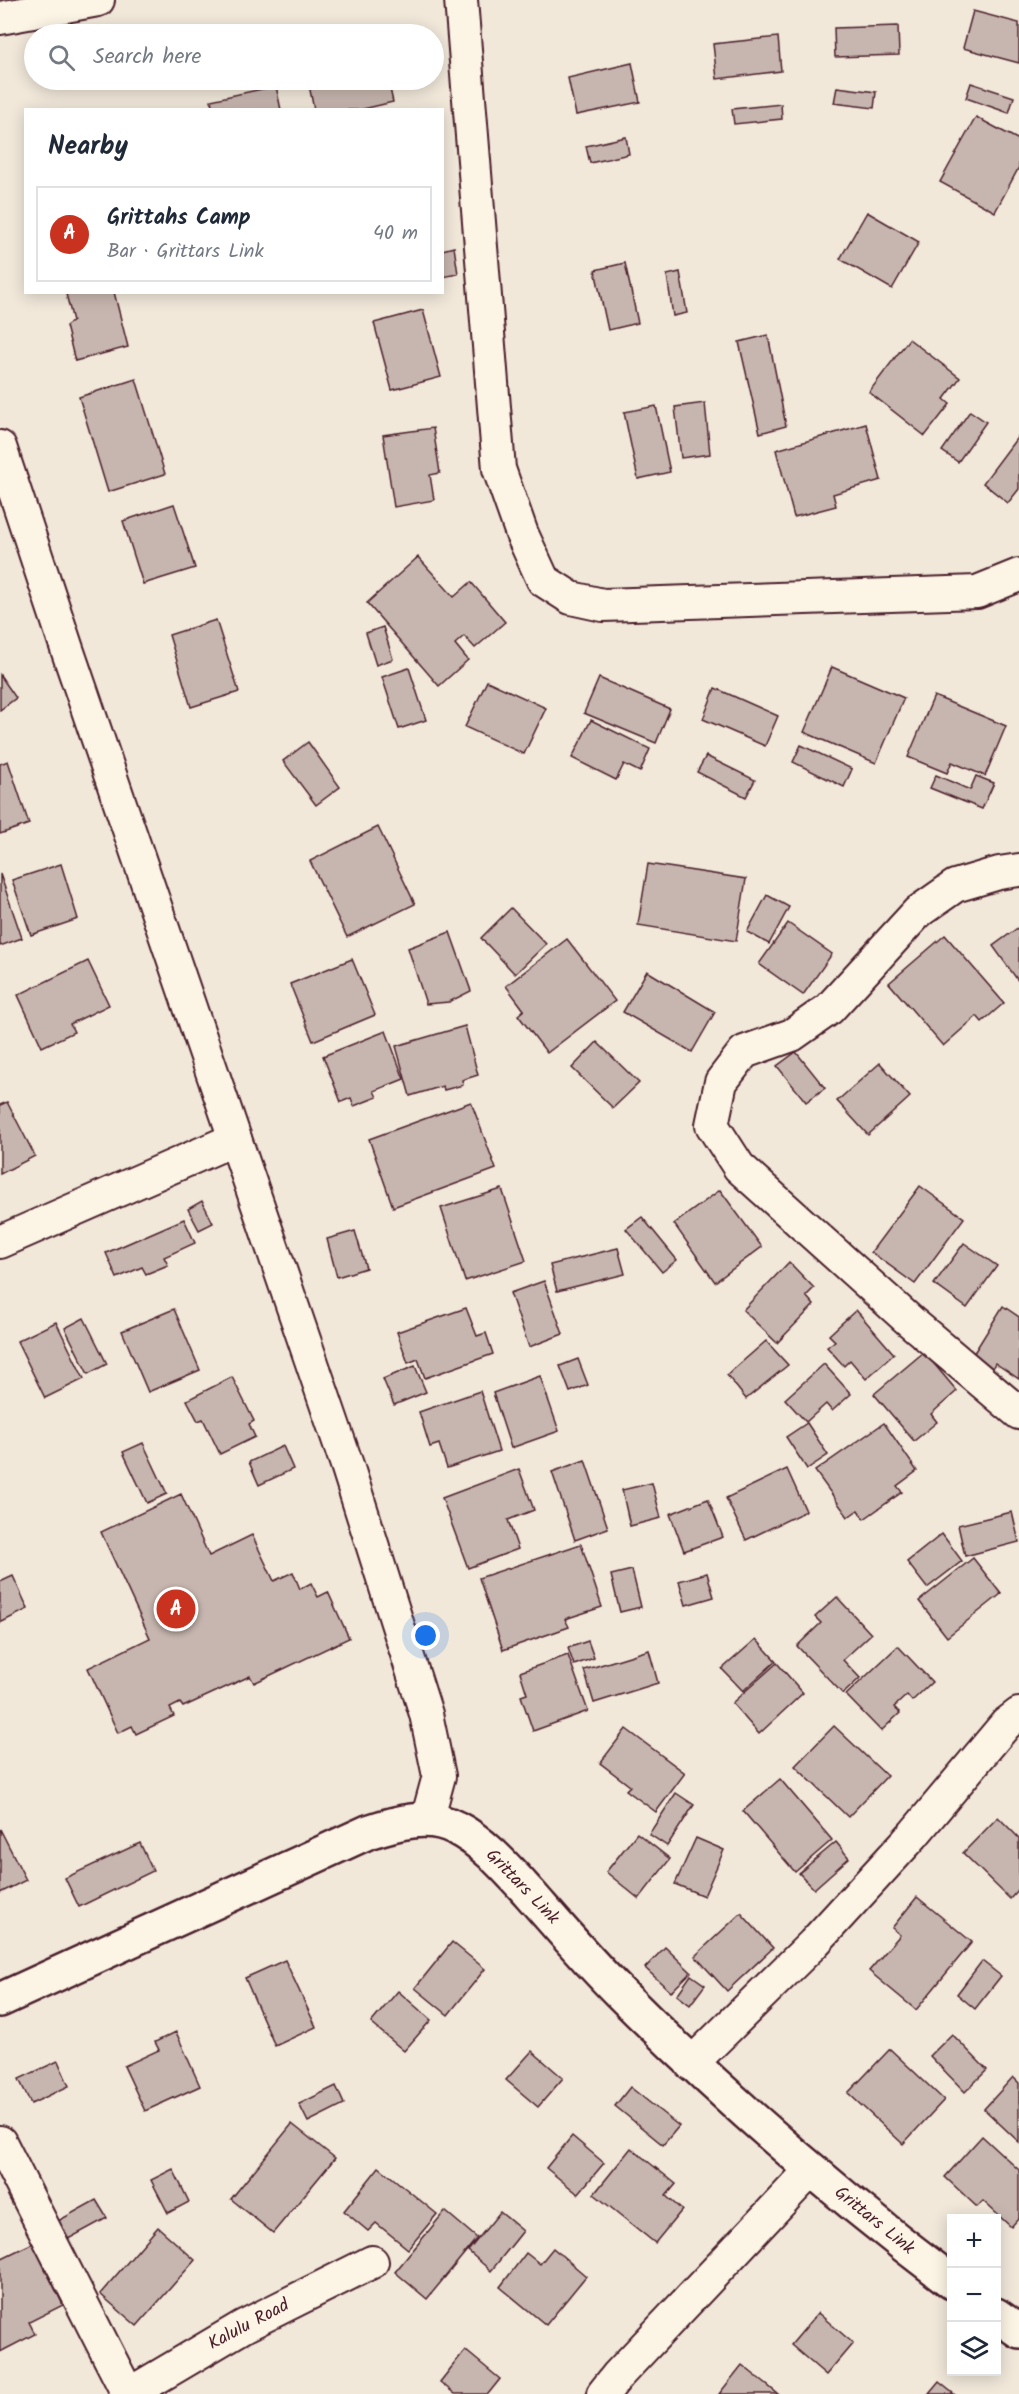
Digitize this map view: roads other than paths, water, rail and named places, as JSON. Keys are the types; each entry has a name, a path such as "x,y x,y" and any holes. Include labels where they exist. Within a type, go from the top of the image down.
{"street":[{"path":"0,18 98,0"},
{"path":"461,0 499,469 522,534 543,580 571,598 603,605 977,592 1019,575"},
{"path":"0,447 347,1466 426,1714 439,1776 427,1820"},
{"path":"1019,870 999,873 955,886 918,912 829,1009 792,1035 744,1052 722,1082 712,1125 739,1167 910,1321 1019,1413"},
{"path":"0,1242 235,1139"},
{"path":"691,2064 813,1944 913,1835 1006,1724 1018,1715"},
{"name":"Grittars Link","path":"0,2000 368,1832 397,1823 427,1820 454,1827 482,1845 510,1872 612,1985 691,2064 811,2170 947,2279"},
{"path":"0,2142 128,2394"},
{"path":"603,2394 618,2375 811,2170"},
{"name":"Kalulu Road","path":"128,2394 244,2326 372,2262"},
{"path":"1001,2318 1019,2331"}],"place":[{"name":"Grittahs Camp","path":"176,1609"}]}
